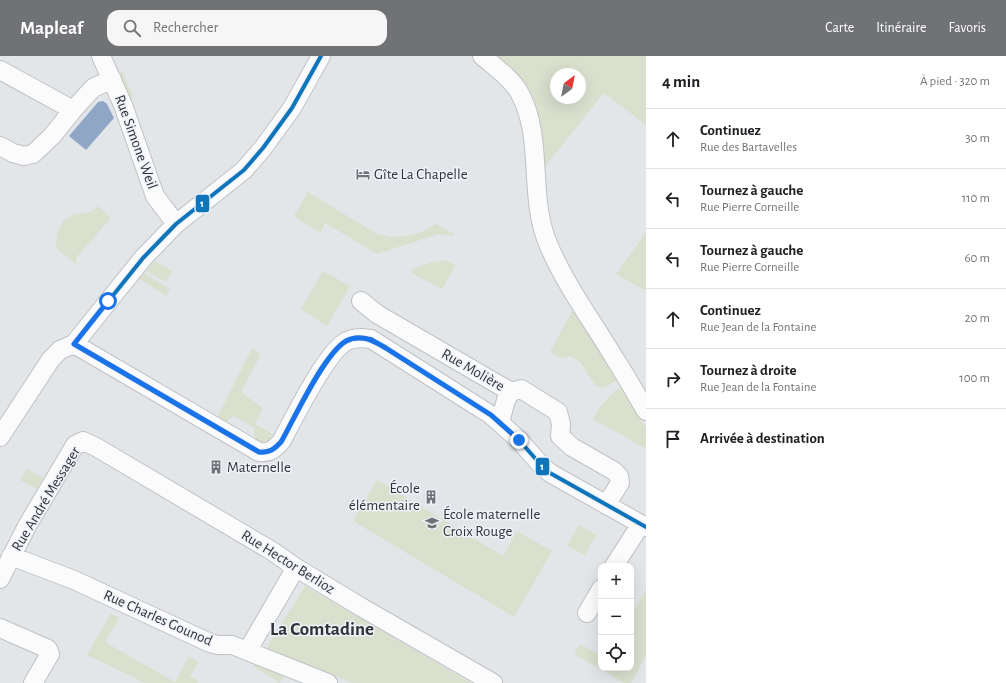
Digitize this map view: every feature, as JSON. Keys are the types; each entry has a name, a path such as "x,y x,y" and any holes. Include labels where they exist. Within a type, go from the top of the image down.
{"street":[{"name":"Rue Simone Weil","path":"101,56 123,105 155,196 176,224"},
{"path":"0,437 51,359 60,350 74,344 143,258 176,224 244,170 263,148 292,108 321,56"},
{"path":"482,56 504,74 518,91 528,113 533,142 540,219 548,245 568,282 646,411"},
{"path":"0,70 73,110"},
{"path":"0,146 13,153 24,156 33,154 52,136 93,88 112,79"},
{"name":"Rue Molière","path":"361,301 377,314 511,392 521,389 558,412 561,424 560,436 572,447 614,471 619,476 620,483 606,505"},
{"path":"74,344 259,452 266,453 274,449 281,442 329,358 346,341 358,338 371,339 491,415 500,422 550,473 643,525 616,563"},
{"path":"500,422 506,400 511,392"},
{"name":"Rue André Messager","path":"0,579 27,526 75,446 83,441"},
{"name":"Rue Hector Berlioz","path":"83,441 96,447 204,510 361,607 493,683"},
{"name":"Rue Charles Gounod","path":"11,556 74,580 210,643 218,645 232,645 248,650 328,683"},
{"path":"248,650 288,582 295,567"},
{"path":"587,613 598,594"},
{"path":"0,628 48,649 50,654 33,683"}],"green space":[{"path":"497,56 646,56 646,125 604,93 544,168 541,127 533,97 529,89 514,71"},
{"path":"122,69 133,97 127,100 120,76"},
{"path":"308,192 377,234 391,237 408,236 424,231 435,224 454,234 454,236 439,234 377,254 325,223 320,233 294,216"},
{"path":"98,206 111,218 77,257 76,264 56,248 57,233 64,220 74,214 91,212"},
{"path":"646,232 646,291 616,274"},
{"path":"445,260 455,265 445,285 441,289 412,273 411,269"},
{"path":"155,261 172,271 166,282 146,271"},
{"path":"323,271 350,286 327,326 301,309"},
{"path":"144,273 170,289 166,296 139,279"},
{"path":"574,308 618,380 603,388 596,387 581,363 571,356 561,358 550,352"},
{"path":"252,348 261,354 241,392 263,408 255,424 273,434 268,441 261,442 254,436 255,428 234,416 227,421 217,418"},
{"path":"621,387 646,428 646,449 593,419 605,401"},
{"path":"27,469 43,478 37,489 20,480"},
{"path":"377,480 503,556 517,531 552,551 514,617 353,521"},
{"path":"579,525 596,535 585,555 567,546"},
{"path":"305,586 471,683 353,683 266,649"},
{"path":"646,590 646,655 631,683 624,683 603,671 634,671 634,610"},
{"path":"111,613 119,618 105,642 175,682 189,657 199,662 190,676 198,681 197,683 145,683 87,655"},
{"path":"580,644 598,653 598,668 574,654"},
{"path":"255,662 286,673 280,683 253,666"}],"water":[{"path":"103,101 107,104 114,118 86,150 69,136 98,102"}],"transit line":[{"name":"1","path":"74,344 143,258 176,224 244,170 263,148 292,108 321,56"},
{"name":"1","path":"74,344 259,452 265,452 271,450 280,443 316,377 331,355 347,341 362,338 371,339 491,415 519,440 550,473 646,527"}],"place":[{"name":"Gîte La Chapelle","path":"363,174"},
{"name":"Maternelle","path":"216,467"},
{"name":"École élémentaire","path":"431,497"},
{"name":"École maternelle Croix Rouge","path":"432,523"}],"district":[{"name":"La Comtadine","path":"322,629"}],"route":[{"path":"108,301 74,344 259,452 266,453 274,449 281,442 329,358 346,341 358,338 371,339 386,348 491,415 519,440"}]}
